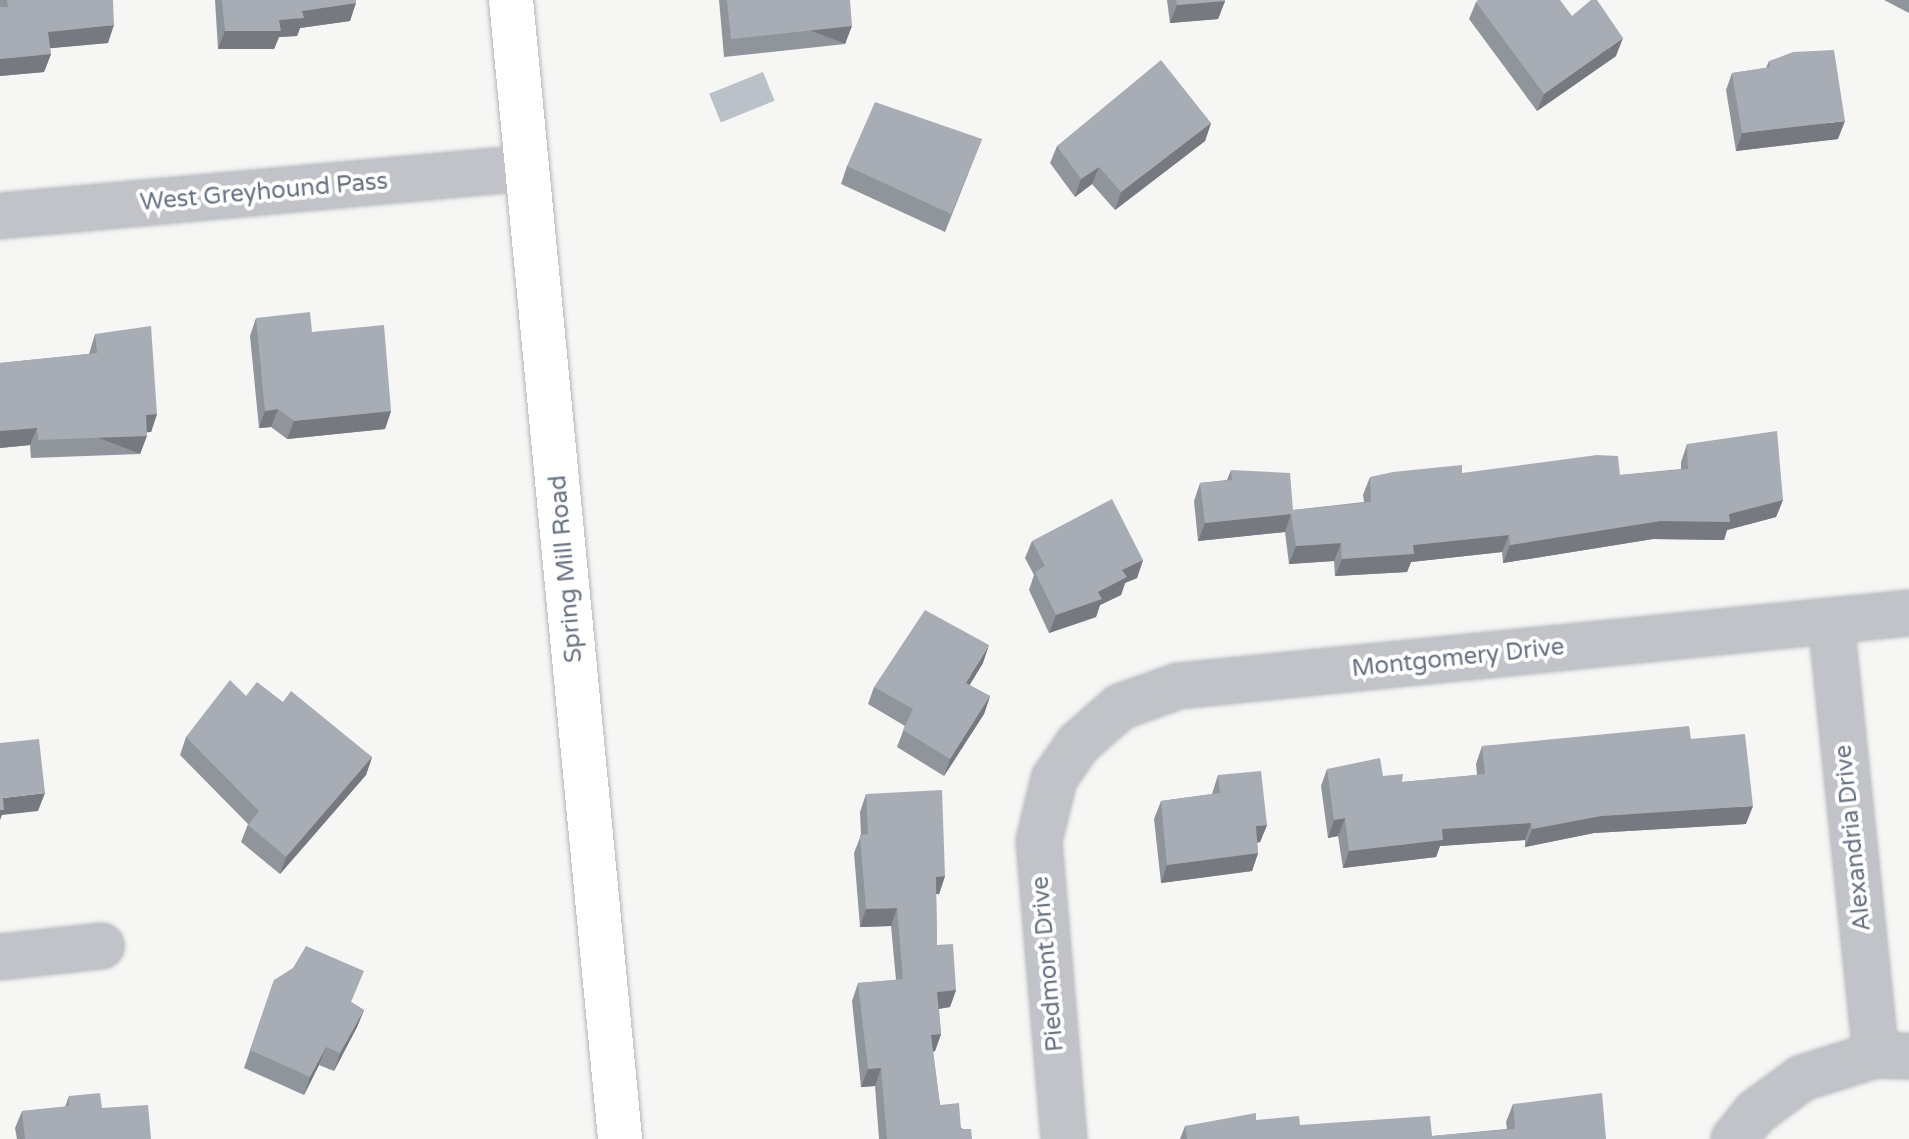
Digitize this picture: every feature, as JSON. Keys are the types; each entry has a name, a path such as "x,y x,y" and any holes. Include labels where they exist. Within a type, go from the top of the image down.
{"street":[{"name":"Spring Mill Road","path":"511,0 620,1139"},
{"name":"West Greyhound Pass","path":"0,216 527,168"},
{"name":"Montgomery Drive","path":"1050,790 1078,744 1120,707 1178,686 1909,613"},
{"name":"Alexandria Drive","path":"1734,1139 1756,1112 1802,1078 1892,1055 1831,621"},
{"name":"Piedmont Drive","path":"1050,790 1039,841 1040,894 1064,1139"},
{"path":"0,957 101,946"}],"shaded area":[{"path":"763,72 775,101 721,122 709,94"}],"building":[{"path":"7,0 113,0 114,25 48,32 51,54 0,59 0,7 8,7"},
{"path":"222,0 356,0 356,3 302,11 304,18 279,20 281,31 225,31"},
{"path":"727,0 850,0 852,26 731,39"},
{"path":"1176,0 1225,0 1225,1 1177,5"},
{"path":"1560,0 1572,16 1591,0 1597,0 1623,38 1544,94 1476,2"},
{"path":"1834,50 1845,121 1742,133 1732,73 1770,67 1769,61 1793,52"},
{"path":"1161,60 1211,123 1121,192 1099,167 1081,179 1057,146"},
{"path":"875,102 982,139 951,214 847,166"},
{"path":"310,312 312,332 384,325 391,411 294,421 278,409 265,411 256,318"},
{"path":"151,326 157,414 146,415 147,436 38,440 37,428 0,431 0,363 97,353 95,334"},
{"path":"1777,431 1783,500 1729,514 1730,522 1660,521 1510,545 1509,535 1413,545 1414,554 1342,559 1341,543 1296,546 1291,514 1205,523 1200,483 1232,480 1231,470 1290,473 1293,510 1371,502 1370,477 1393,472 1462,465 1462,473 1597,455 1618,456 1620,475 1688,469 1687,444"},
{"path":"1112,499 1143,560 1122,570 1127,577 1098,592 1102,599 1056,615 1035,572 1045,566 1032,541"},
{"path":"925,610 989,645 966,683 990,696 950,759 903,730 913,709 874,687"},
{"path":"230,680 246,696 257,682 283,702 291,691 372,757 286,857 248,825 259,811 186,737"},
{"path":"1689,726 1691,739 1745,734 1753,806 1601,816 1532,829 1531,823 1442,829 1443,840 1349,851 1345,818 1334,820 1327,769 1380,758 1383,776 1403,774 1402,782 1485,774 1482,746"},
{"path":"39,739 45,793 3,798 4,810 0,810 0,743"},
{"path":"1261,771 1267,825 1256,826 1258,853 1167,865 1161,801 1220,793 1218,775"},
{"path":"942,790 945,876 936,877 937,945 953,944 956,990 937,992 941,1034 931,1035 940,1105 959,1103 961,1129 971,1129 972,1139 887,1139 881,1068 868,1069 858,983 903,979 897,908 866,909 860,835 868,834 866,794"},
{"path":"306,946 364,971 351,1002 364,1010 340,1053 326,1047 310,1077 250,1050 274,980 293,968"},
{"path":"100,1093 102,1108 148,1105 151,1139 25,1139 22,1111 69,1106 69,1096"},
{"path":"1602,1093 1606,1139 1187,1139 1185,1126 1256,1113 1256,1120 1299,1116 1300,1125 1430,1116 1432,1136 1515,1129 1513,1104"}]}
